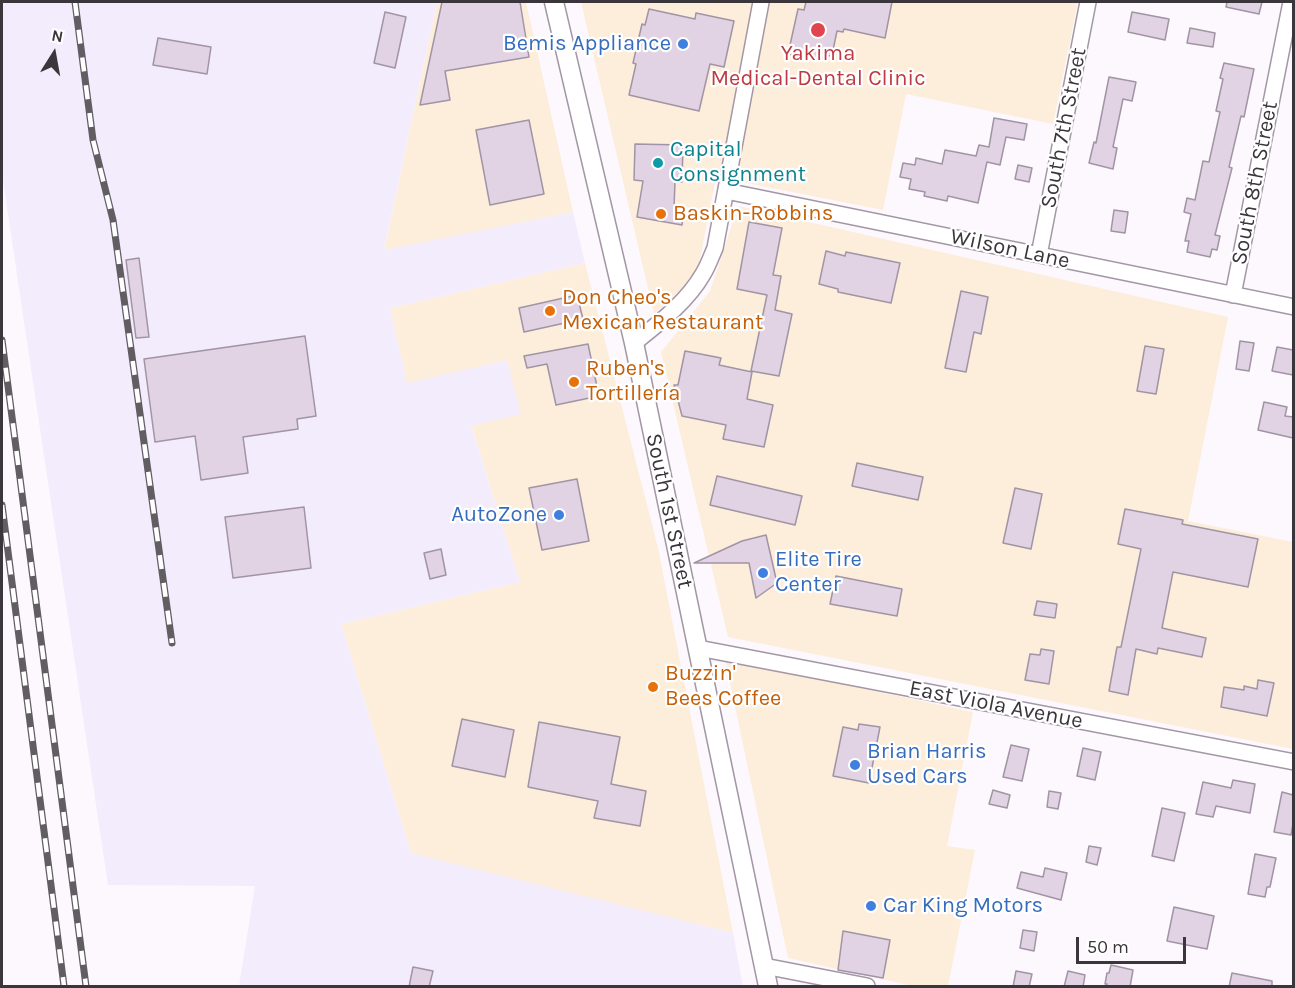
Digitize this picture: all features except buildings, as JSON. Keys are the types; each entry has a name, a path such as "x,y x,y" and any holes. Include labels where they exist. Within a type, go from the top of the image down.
{"main road":[{"name":"South 1st Street","path":"554,2 634,343 768,987"}],"street":[{"path":"634,343 669,315 688,296 703,274 714,248 761,2"},
{"name":"South 7th Street","path":"1039,255 1088,2"},
{"name":"South 8th Street","path":"1233,295 1291,2"},
{"name":"Wilson Lane","path":"726,191 1293,307"},
{"name":"East Viola Avenue","path":"698,648 1293,762"},
{"path":"764,966 867,987"}],"shaded area":[{"path":"2,2 437,2 384,250 573,212 585,263 390,308 407,383 507,360 521,414 471,426 520,582 341,624 411,853 733,933 743,986 239,986 255,886 108,885 2,174"},
{"path":"437,2 526,2 573,212 384,251"},
{"path":"581,2 1078,2 1053,124 906,94 883,210 716,177 699,264 690,281 654,314"},
{"path":"738,206 1228,317 1188,521 1293,542 1293,749 728,637 661,352 710,291"},
{"path":"585,263 658,548 733,933 412,856 341,624 520,582 471,425 507,360 407,384 390,308"},
{"path":"725,659 973,712 947,846 975,850 948,986 912,986 788,958"}],"railway":[{"path":"75,2 93,140 113,220 172,643"},
{"path":"2,340 86,986"},
{"path":"2,505 64,986"}],"place":[{"name":"Yakima Medical-Dental Clinic","path":"818,30"},
{"name":"Bemis Appliance","path":"683,44"},
{"name":"Capital Consignment","path":"658,163"},
{"name":"Baskin-Robbins","path":"661,214"},
{"name":"Don Cheo's Mexican Restaurant","path":"550,311"},
{"name":"Ruben's Tortillería","path":"574,382"},
{"name":"AutoZone","path":"559,515"},
{"name":"Elite Tire Center","path":"763,573"},
{"name":"Buzzin' Bees Coffee","path":"653,687"},
{"name":"Brian Harris Used Cars","path":"855,765"},
{"name":"Car King Motors","path":"871,906"}]}
